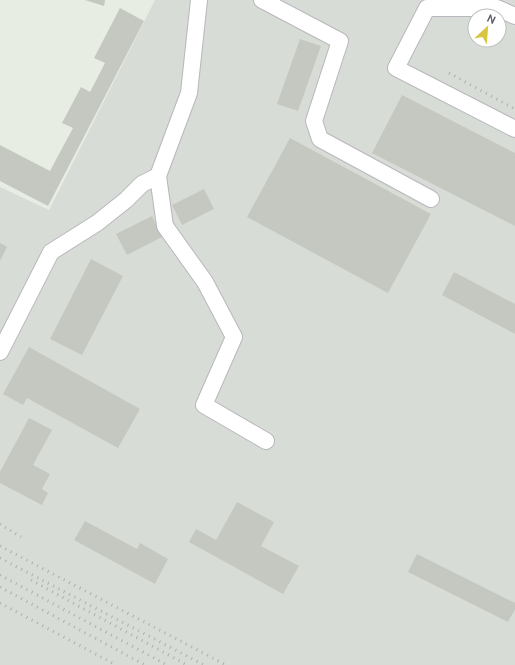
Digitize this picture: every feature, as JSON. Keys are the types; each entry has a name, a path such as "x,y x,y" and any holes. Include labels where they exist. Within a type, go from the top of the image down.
{"lane":[{"path":"199,0 189,93 158,176 165,226 205,282 234,337 204,406 266,441"},
{"path":"262,0 340,41 314,121 320,139 431,199"},
{"path":"515,16 497,8 427,8 396,68 515,129"},
{"path":"0,352 51,252 97,223 126,200 142,184 158,176"}],"shaded area":[{"path":"155,0 515,0 515,665 0,665 0,187 49,210"}],"building":[{"path":"85,0 105,0 104,6"},
{"path":"120,8 144,21 48,206 0,181 0,145 50,171 73,128 62,123 81,87 90,92 105,63 94,58"},
{"path":"300,39 321,46 298,111 277,104"},
{"path":"402,95 515,153 515,226 372,153"},
{"path":"290,138 431,214 388,293 247,217"},
{"path":"204,189 214,209 182,225 172,205"},
{"path":"152,216 162,237 127,255 116,234"},
{"path":"0,243 7,247 0,261"},
{"path":"91,259 123,276 82,355 50,339"},
{"path":"454,272 515,304 515,334 442,295"},
{"path":"29,347 140,409 118,448 27,398 23,405 3,394"},
{"path":"29,418 52,430 33,465 50,474 42,489 48,493 42,505 0,483 0,472"},
{"path":"237,502 274,522 261,546 299,566 283,594 189,542 196,529 216,540"},
{"path":"85,521 137,549 140,543 168,559 155,584 74,540"},
{"path":"417,554 515,603 515,609 508,622 408,572"}],"railway":[{"path":"449,73 515,109"},
{"path":"0,524 21,537"},
{"path":"0,546 226,665"},
{"path":"0,558 204,665"},
{"path":"0,575 167,665"},
{"path":"31,580 187,665"},
{"path":"0,587 145,665"},
{"path":"0,603 116,665"}]}
